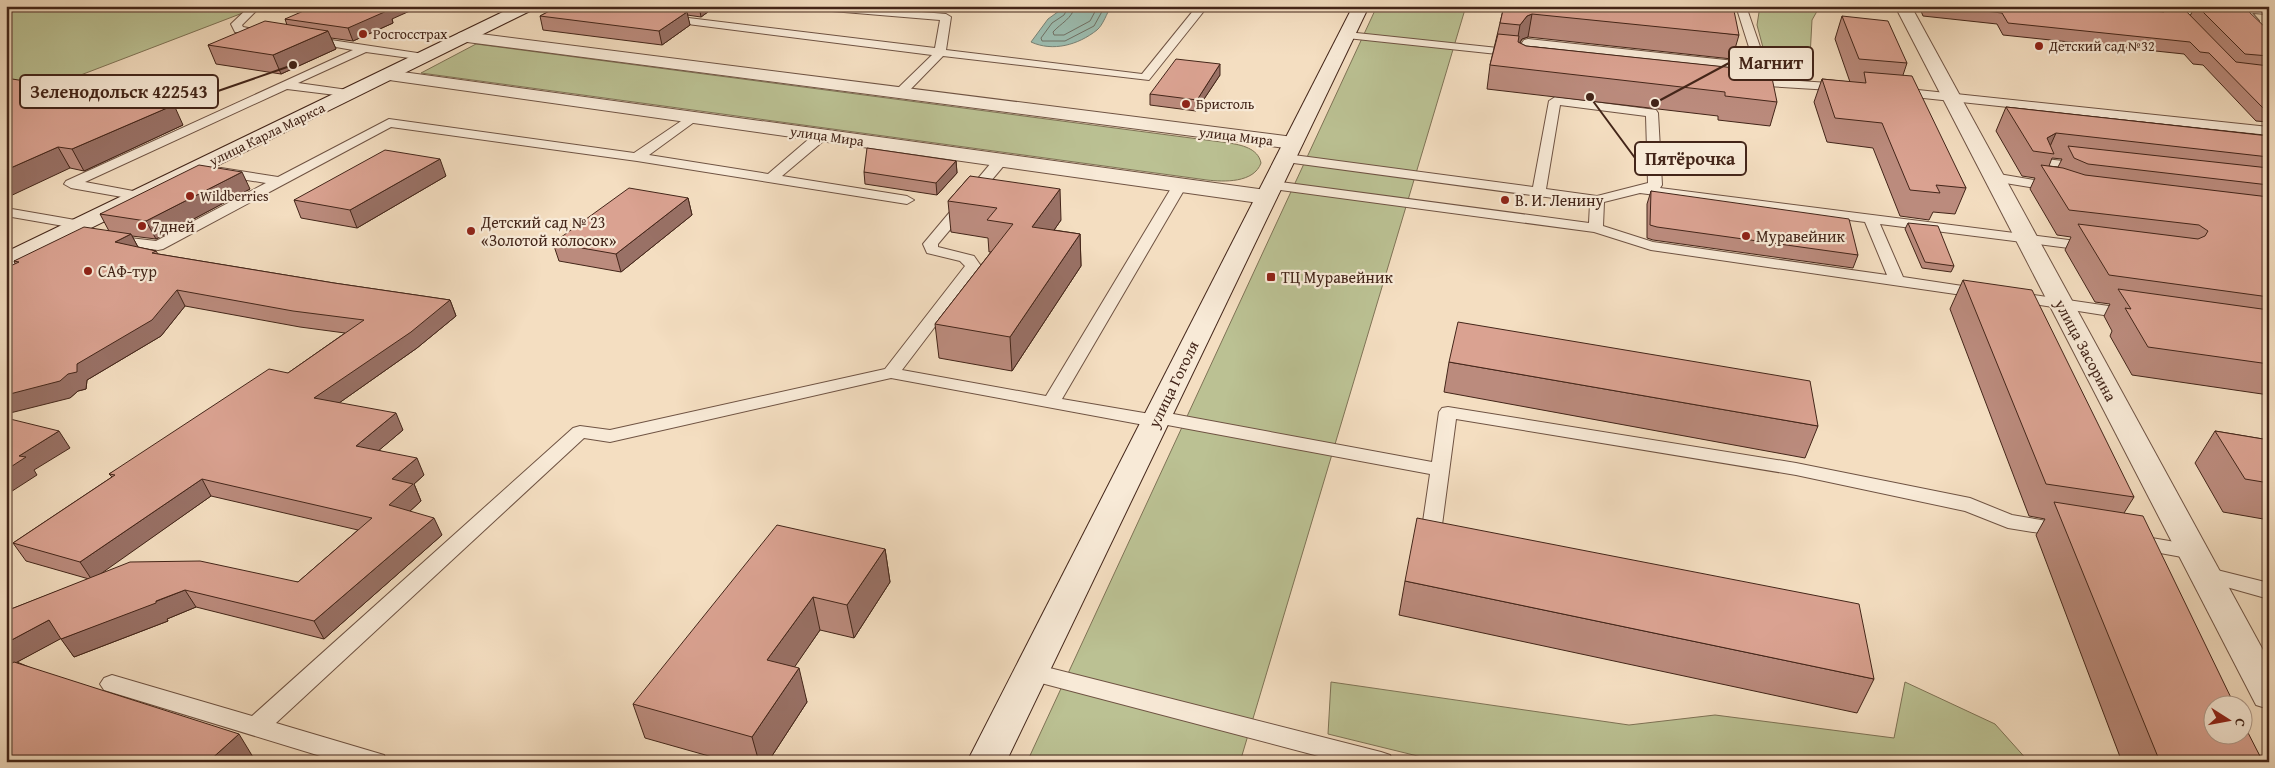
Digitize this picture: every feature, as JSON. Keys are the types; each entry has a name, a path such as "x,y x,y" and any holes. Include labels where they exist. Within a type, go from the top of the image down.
{"street":[{"name":"улица Карла Маркса","path":"6,261 82,232 139,196 528,6"},
{"name":"улица Гоголя","path":"986,762 1361,6"},
{"name":"улица Засорина","path":"1902,6 2269,695"},
{"name":"улица Мира","path":"464,37 900,93 1290,150"},
{"name":"улица Мира","path":"388,75 1180,185 1269,191"}],"lane":[{"path":"256,6 236,24 239,30 278,36"},
{"path":"808,6 949,15 940,52 900,93"},
{"path":"652,16 1145,78 1203,6"},
{"path":"1741,6 1766,82"},
{"path":"2258,22 2242,9 2269,11"},
{"path":"2195,30 2175,10 2258,22"},
{"path":"1347,35 1523,54 1522,64"},
{"path":"297,38 424,57"},
{"path":"1522,51 1528,42 1761,67"},
{"path":"139,196 72,184 365,48"},
{"path":"1741,85 1766,82 1854,89"},
{"path":"285,85 348,94"},
{"path":"1883,91 2269,131"},
{"path":"1290,150 1539,192 1597,200 1655,185 1652,113 1555,101 1539,192"},
{"path":"637,157 693,117"},
{"path":"6,212 82,232 158,246 389,123 637,157 907,200"},
{"path":"770,178 822,135"},
{"path":"891,372 973,266 972,262 965,257 937,253 932,250 930,244 1001,160"},
{"path":"1993,177 2060,189 2045,163 2094,168"},
{"path":"196,168 278,181"},
{"path":"1051,402 1180,185"},
{"path":"1639,189 2106,248"},
{"path":"1269,191 1596,228 1650,246 2140,315"},
{"path":"1596,228 1597,200"},
{"path":"1871,219 1897,281"},
{"path":"256,727 580,432 610,436 891,372 1440,470"},
{"path":"1450,546 1430,542 1448,412 1796,469 1970,506 2008,521 2086,534"},
{"path":"2115,539 2199,563 2269,591"},
{"path":"1030,672 1381,762"},
{"path":"112,684 375,762"}],"green space":[{"path":"6,6 261,6 52,86 6,79"},
{"path":"1377,6 1466,6 1240,762 1027,762"},
{"path":"1760,6 1820,6 1812,20 1809,76 1791,80 1770,74 1757,25"},
{"path":"476,44 1229,143 1244,146 1253,151 1261,163 1257,170 1245,178 1230,181 1207,180 421,73"},
{"path":"1331,682 1629,725 1715,715 1894,738 1905,682 1995,724 2029,762 1442,762 1328,734"}],"water":[{"path":"1066,6 1111,6 1099,28 1082,40 1057,47 1031,42 1048,19"}],"building":[{"path":"315,6 387,6 381,9 389,10 348,28 285,19"},
{"path":"559,6 644,6 687,12 659,31 540,16"},
{"path":"1504,6 1733,6 1739,35 1532,14 1527,16 1520,25 1500,23"},
{"path":"1940,6 2105,6 2164,12 2159,6 2181,6 2236,62 2269,66 2269,108 2263,108 2209,53 2200,52 2190,42 2008,23 2002,13"},
{"path":"2197,6 2245,8 2269,31 2269,56 2245,54"},
{"path":"1842,16 1888,21 1907,63 1859,59"},
{"path":"265,21 328,31 273,55 208,45"},
{"path":"1498,34 1519,36 1518,42 1526,46 1771,73 1777,102 1725,96 1725,92 1490,65"},
{"path":"1176,59 1220,64 1197,100 1150,94"},
{"path":"1864,72 1912,76 1966,188 1936,185 1940,193 1910,190 1882,123 1835,118 1822,79 1866,83"},
{"path":"6,78 174,105 72,149 58,147 6,170"},
{"path":"2006,107 2269,136 2269,157 2056,133 2047,138 2054,154 2033,151"},
{"path":"2068,146 2269,168 2269,185 2088,164 2074,158"},
{"path":"867,148 956,161 936,183 864,172"},
{"path":"385,150 440,159 350,210 294,200"},
{"path":"199,165 242,172 146,221 100,214"},
{"path":"2041,165 2063,168 2085,175 2269,197 2269,297 2109,275 2078,224 2198,239 2205,236 2208,231 2199,225 2069,210"},
{"path":"970,176 1060,189 1032,227 1080,234 1010,337 935,324 1013,224 987,220 997,208 948,201"},
{"path":"629,188 688,198 616,254 553,243"},
{"path":"1651,191 1849,219 1858,255 1650,225"},
{"path":"1908,223 1938,226 1954,266 1925,262"},
{"path":"84,227 131,234 115,242 156,251 152,253 450,300 411,332 314,398 396,413 356,446 417,458 392,479 413,484 389,505 434,518 314,621 185,590 61,639 49,620 6,643 6,611 130,562 200,561 298,582 372,518 202,479 80,562 13,543 115,475 109,474 269,369 288,373 364,320 293,311 177,290 152,320 77,364 77,372 68,374 60,381 6,395 6,268 19,262 14,261"},
{"path":"1963,280 2032,290 2134,497 2046,484"},
{"path":"2118,289 2269,310 2269,364 2148,347 2125,308 2131,309"},
{"path":"1458,322 1810,381 1818,426 1449,362"},
{"path":"6,418 59,431 19,456 26,457 6,470"},
{"path":"2215,431 2269,440 2269,483 2245,479"},
{"path":"2054,502 2143,516 2230,696 2202,696 2202,746 2252,746 2252,741 2263,762 2160,762"},
{"path":"1417,518 1859,604 1874,679 1405,581"},
{"path":"777,525 885,549 847,605 813,597 767,660 799,668 752,737 633,704"},
{"path":"14,662 239,734 208,762 6,762 6,667"}],"place":[{"name":"Росгосстрах","path":"363,34"},
{"name":"Детский сад №32","path":"2039,46"},
{"name":"Зеленодольск 422543","path":"293,65"},
{"name":"Пятёрочка","path":"1590,97"},
{"name":"Магнит","path":"1655,103"},
{"name":"Бристоль","path":"1186,104"},
{"name":"Wildberries","path":"190,196"},
{"name":"В. И. Ленину","path":"1505,200"},
{"name":"7дней","path":"142,226"},
{"name":"Детский сад № 23 «Золотой колосок»","path":"471,231"},
{"name":"Муравейник","path":"1746,236"},
{"name":"САФ-тур","path":"88,271"},
{"name":"ТЦ Муравейник","path":"1271,277"}]}
